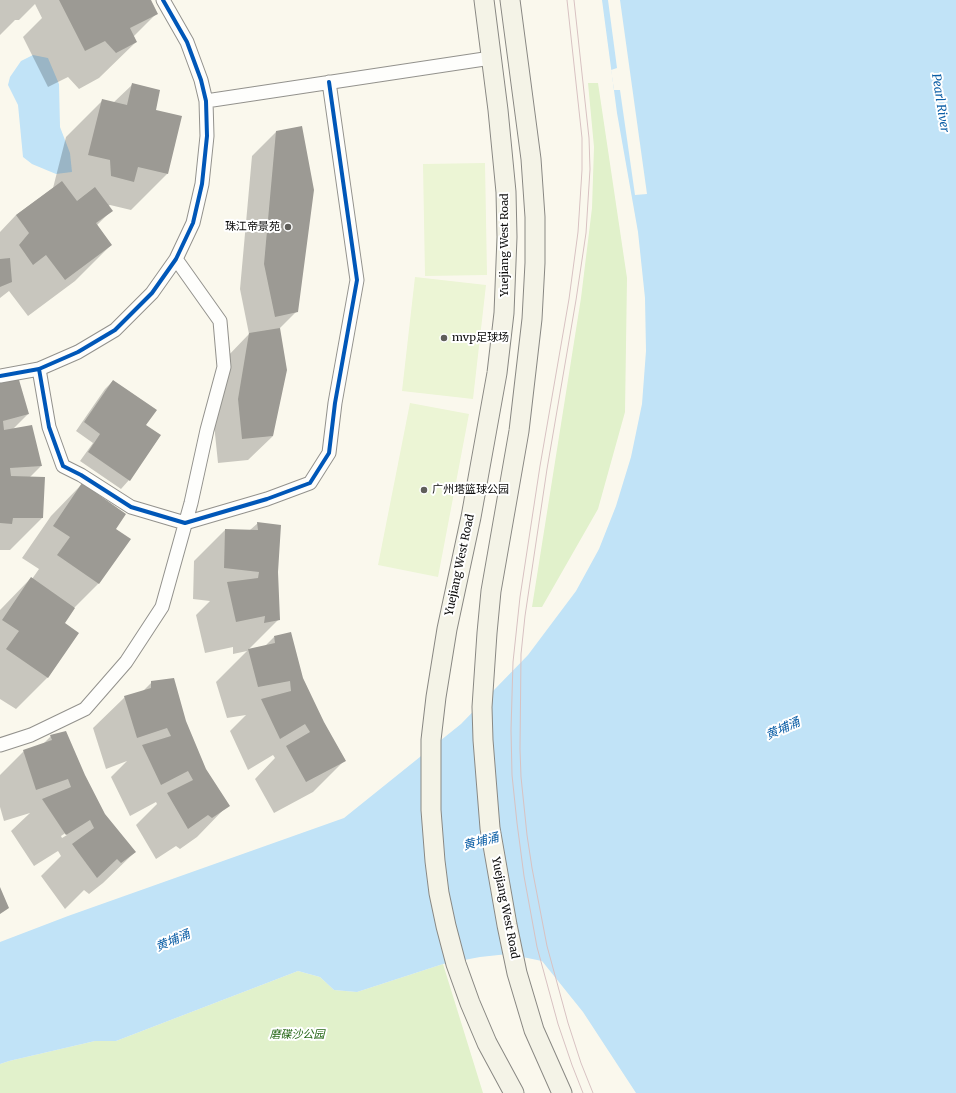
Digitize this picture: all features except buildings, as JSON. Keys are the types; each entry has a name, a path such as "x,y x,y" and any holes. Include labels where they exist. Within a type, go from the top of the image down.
{"main road":[{"name":"Yuejiang West Road","path":"484,0 506,192 507,237 504,314 497,373 447,629 436,697 431,740 431,810 435,861 446,926 456,964 470,1004 487,1043 514,1093"},
{"name":"Yuejiang West Road","path":"510,0 531,159 535,217 535,263 532,319 519,431 491,591 482,707 482,740 490,828 507,925 518,973 534,1030 562,1093"}],"street":[{"path":"0,376 39,369 78,352 115,330 152,294 176,259 193,223 202,184 206,136 206,101 201,80 187,42 163,0"},
{"path":"206,101 491,58"},
{"path":"39,369 49,427 63,466 81,475 131,507 185,523 267,499 310,482 329,452 335,403 357,280 329,82"},
{"path":"0,744 31,735 85,710 126,662 162,607 191,504 207,430 224,367 220,321 176,259"}],"green space":[{"path":"588,83 598,83 627,278 625,412 598,509 542,607 532,607 581,298 592,208 594,147"},
{"path":"485,163 487,275 425,276 423,164"},
{"name":"mvp足球场","path":"415,277 486,285 473,399 402,391"},
{"name":"广州塔篮球公园","path":"410,403 469,414 438,577 378,565"},
{"name":"磨碟沙公园","path":"443,964 483,1093 0,1093 0,1064 95,1041 116,1041 298,971 320,977 334,990 357,992"}],"water":[{"path":"602,0 956,0 956,1093 636,1093 583,1012 542,961 508,954 480,957 443,964 357,992 334,990 320,977 298,971 116,1041 95,1041 0,1064 0,942 68,916 344,818 461,724 528,655 576,591 599,549 616,506 631,457 642,404 646,351 645,298 638,232 617,113"},
{"path":"33,55 48,58 59,84 60,127 70,153 72,172 56,174 32,164 23,157 18,105 8,85 10,77 21,61"}],"pier":[{"path":"608,0 620,0 647,194 635,195 620,90 614,90 611,70 617,68"}],"tram line":[{"path":"567,0 582,138 582,170 578,232 569,299 540,466 520,597 513,662 511,730 512,775 517,823 524,876 537,947 558,1024 583,1093"},
{"path":"574,0 589,138 590,169 586,233 547,469 525,616 521,654 520,749 521,777 527,835 547,946 568,1023 581,1063 593,1093"}],"cycle path":[{"path":"0,376 39,369 78,352 115,330 152,293 176,259 193,223 202,184 207,136 206,101 201,80 187,42 163,0"},
{"path":"39,369 49,427 63,466 81,475 131,507 185,523 267,499 310,483 329,453 335,403 357,280 329,82"}],"place":[{"name":"珠江帝景苑","path":"288,227"},
{"name":"mvp足球场","path":"444,338"},
{"name":"广州塔篮球公园","path":"424,490"}],"water label":[{"name":"Pearl River","path":"940,103"},
{"name":"黄埔涌","path":"783,729"},
{"name":"黄埔涌","path":"481,842"},
{"name":"黄埔涌","path":"173,941"}]}
